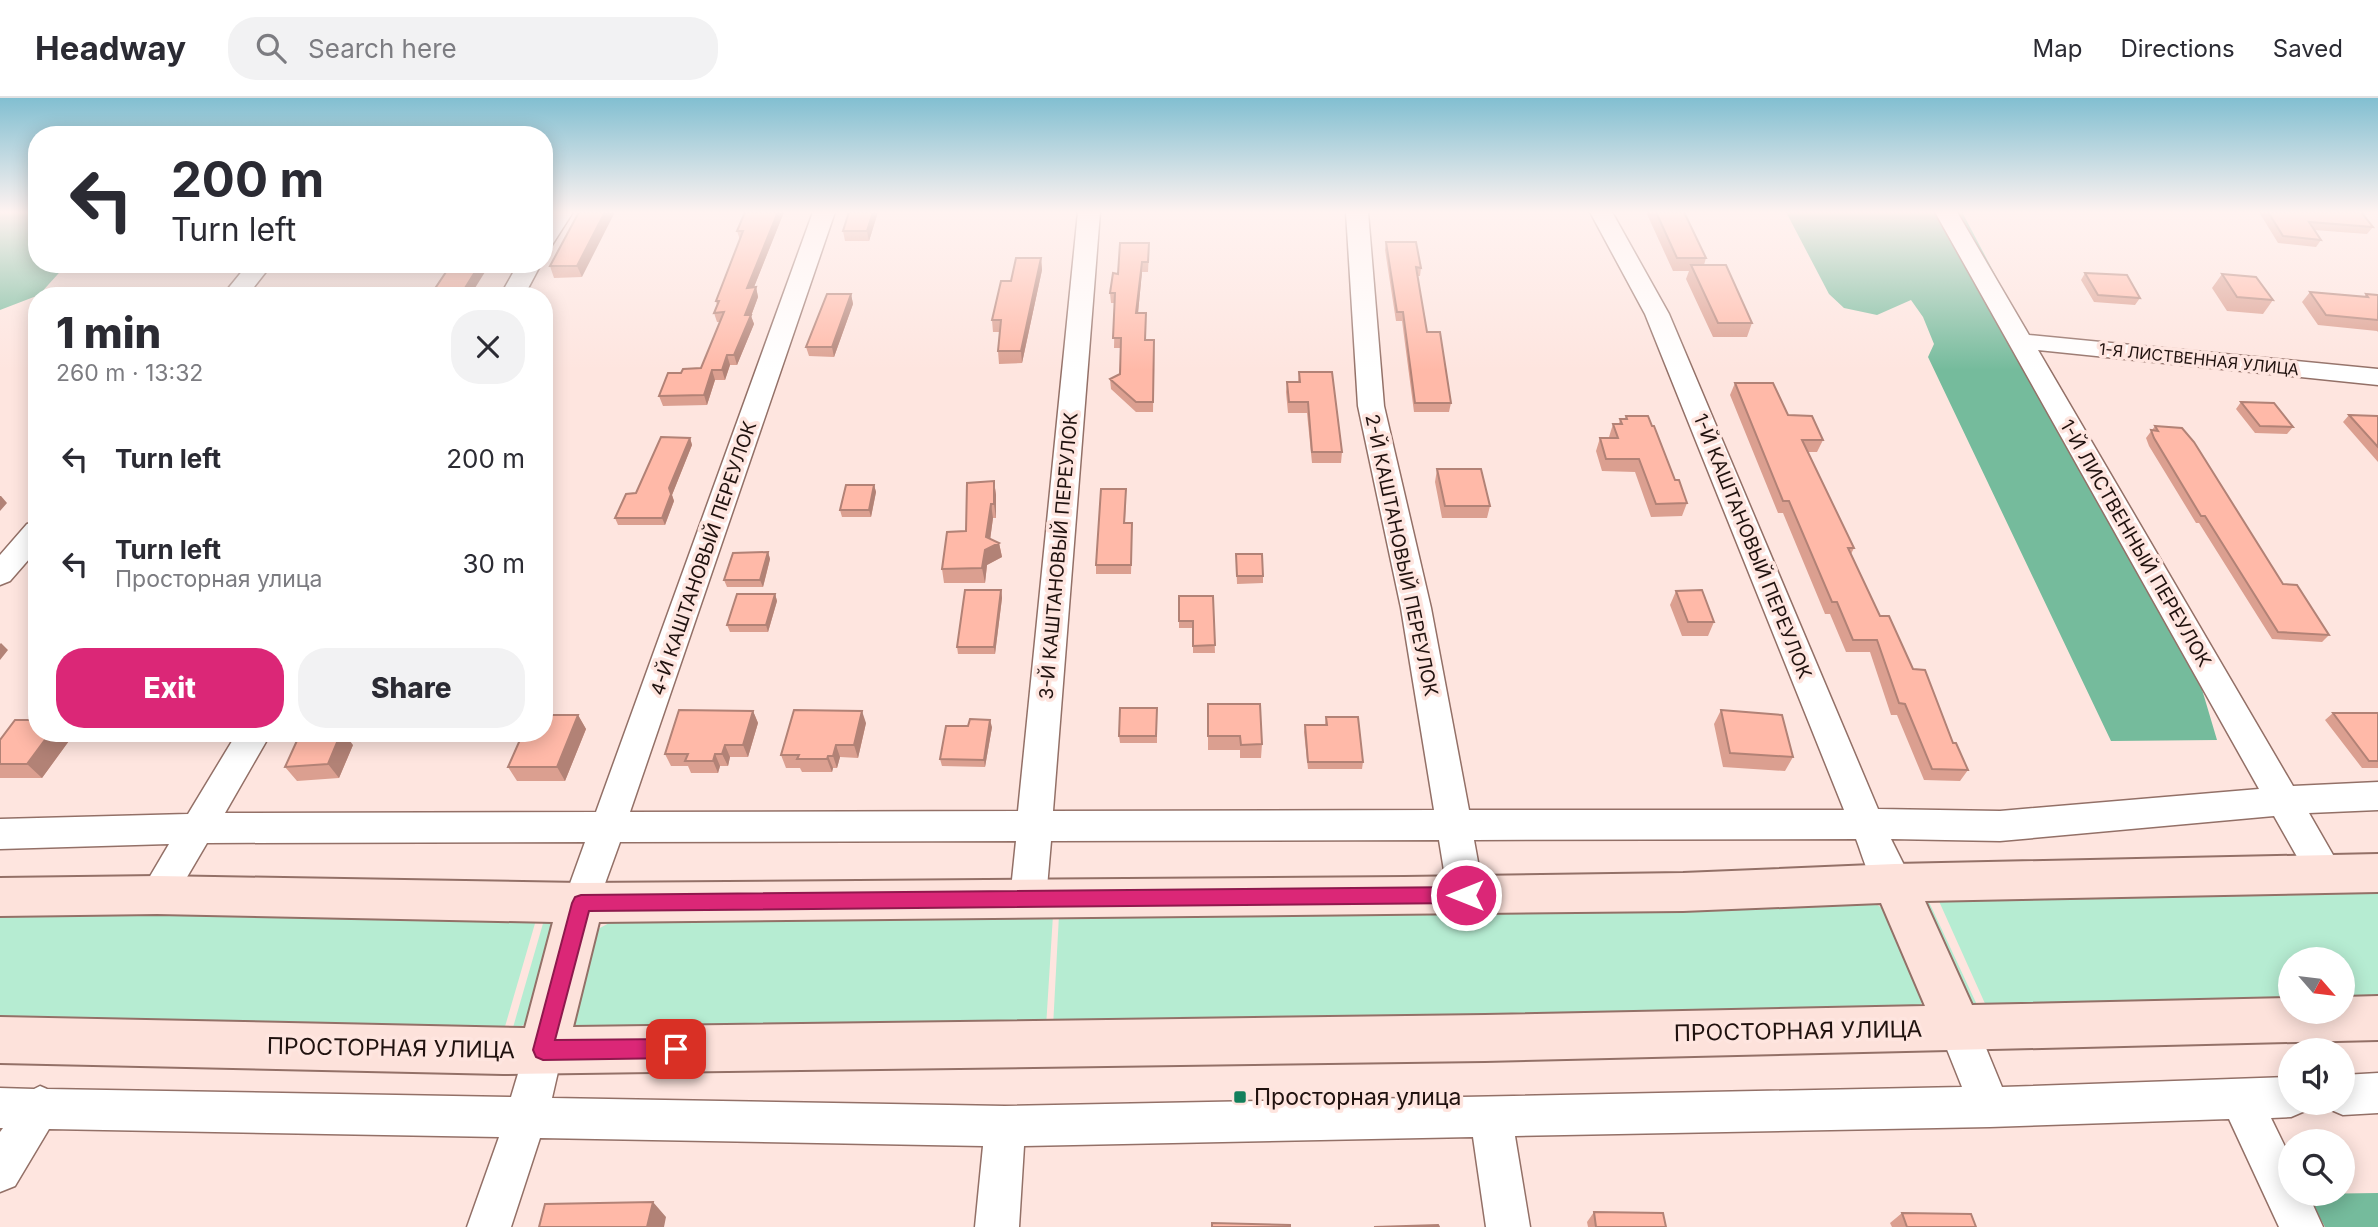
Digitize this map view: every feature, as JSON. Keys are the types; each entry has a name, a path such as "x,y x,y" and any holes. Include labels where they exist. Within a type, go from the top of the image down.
{"main road":[{"path":"0,897 157,895 581,903 1466,895 1683,892 1895,883 2378,873"},
{"path":"1895,883 1958,1027"},
{"path":"543,1050 581,903"},
{"name":"ПРОСТОРНАЯ УЛИЦА","path":"0,1040 503,1051 1103,1045 2378,1018"}],"street":[{"name":"4-Й КАШТАНОВЫЙ ПЕРЕУЛОК","path":"581,903 805,265"},
{"name":"3-Й КАШТАНОВЫЙ ПЕРЕУЛОК","path":"1028,899 1084,265"},
{"name":"2-Й КАШТАНОВЫЙ ПЕРЕУЛОК","path":"1361,265 1371,406 1416,608 1466,895"},
{"name":"1-Й КАШТАНОВЫЙ ПЕРЕУЛОК","path":"1630,265 1657,314 1868,826 1895,883"},
{"name":"1-Й ЛИСТВЕННЫЙ ПЕРЕУЛОК","path":"1976,265 2326,874"},
{"path":"242,287 253,273"},
{"name":"1-Я ЛИСТВЕННАЯ УЛИЦА","path":"2019,341 2378,377"},
{"path":"0,574 28,541"},
{"path":"157,895 250,742"},
{"path":"0,834 198,828 608,826 2000,826 2284,800 2378,796"},
{"path":"1958,1027 1990,1107"},
{"path":"489,1227 527,1116 543,1050"},
{"path":"2355,1094 2378,1093"},
{"path":"0,1171 20,1107 1005,1126 1990,1107 2278,1098"},
{"path":"2241,1100 2301,1227"},
{"path":"1491,1118 1508,1227"},
{"path":"997,1227 1005,1126"}],"green space":[{"path":"0,265 28,265 28,273 59,273 46,287 28,287 28,299 0,310"},
{"path":"1814,265 1990,265 2019,320 2009,335 2013,352 2201,686 2217,740 2111,741 1928,357 1934,344 1923,317 1911,300 1877,315 1844,308 1829,294"},
{"path":"2378,890 2378,998 2356,999 2356,947 2278,947 2278,1000 1987,1008 1938,899"},
{"path":"1870,901 1884,909 1925,997 1919,1008 1053,1027 1059,915"},
{"path":"1929,902 1978,1007 1968,1004 1923,905"},
{"path":"144,914 536,920 504,1030 0,1017 0,915"},
{"path":"1053,915 1046,1027 579,1028 573,1024 596,930 615,920"},
{"path":"544,920 556,925 529,1022 512,1031"},
{"path":"2355,1193 2378,1193 2378,1227 2325,1227 2313,1206 2355,1206"}],"building":[{"path":"553,265 578,265 553,266"},
{"path":"730,265 757,265 747,288 756,287 745,315 751,315 734,355 727,355 722,370 712,370 704,395 659,396 668,373 701,368 724,312 714,313 719,301 716,301"},
{"path":"1015,265 1040,265 1021,351 998,351 1001,320 992,320 1001,281 1011,281"},
{"path":"1119,265 1142,265 1136,313 1146,313 1145,340 1154,340 1153,402 1136,402 1110,379 1120,374 1121,338 1113,338 1115,293 1110,293 1113,273 1118,274"},
{"path":"1390,265 1420,265 1421,268 1416,267 1427,332 1440,332 1451,403 1415,403 1403,312 1397,312"},
{"path":"1691,265 1726,265 1752,323 1718,323"},
{"path":"445,273 474,273 466,287 436,287"},
{"path":"2085,273 2127,275 2140,298 2098,295"},
{"path":"2222,274 2256,277 2273,300 2237,297"},
{"path":"2310,292 2368,297 2366,294 2378,295 2378,320 2326,315"},
{"path":"827,294 851,294 832,347 806,347"},
{"path":"1299,372 1332,372 1342,452 1312,452 1308,402 1289,402 1287,382 1300,382"},
{"path":"1735,383 1773,383 1788,415 1812,416 1823,440 1802,440 1854,548 1848,548 1880,616 1889,616 1913,669 1925,670 1953,743 1956,743 1968,770 1932,769 1905,704 1899,703 1877,640 1853,640 1837,602 1832,602 1789,501 1783,501"},
{"path":"2241,402 2274,403 2293,427 2260,426"},
{"path":"2349,415 2378,416 2378,447"},
{"path":"1626,416 1648,416 1675,480 1679,480 1687,503 1656,504 1639,459 1606,459 1600,438 1618,438 1613,424 1622,424 1620,419 1627,419"},
{"path":"2155,426 2182,428 2194,442 2283,584 2297,585 2329,635 2278,632 2205,516 2201,516 2154,438 2151,430 2158,431"},
{"path":"661,437 690,438 669,488 671,494 662,518 615,518 626,494 636,493"},
{"path":"1437,469 1481,469 1490,506 1445,506"},
{"path":"994,481 994,504 991,504 986,537 999,543 985,550 982,568 942,569 947,532 966,531 967,483"},
{"path":"846,485 874,485 869,510 840,510"},
{"path":"1101,489 1126,489 1124,523 1132,523 1131,565 1096,565"},
{"path":"768,552 760,580 724,580 733,553"},
{"path":"1236,554 1262,554 1263,576 1237,576"},
{"path":"965,590 1001,590 994,647 957,647"},
{"path":"1702,590 1714,622 1688,622 1676,591"},
{"path":"737,594 775,594 766,625 727,625"},
{"path":"1179,596 1213,596 1215,645 1193,646 1193,621 1179,621"},
{"path":"1208,704 1260,704 1262,744 1241,745 1240,736 1208,736"},
{"path":"1120,708 1157,708 1156,736 1119,736"},
{"path":"679,710 753,711 743,745 725,745 722,754 715,754 713,761 685,761 688,754 665,754"},
{"path":"794,710 862,711 854,745 836,745 833,756 828,756 827,759 797,759 799,755 781,755"},
{"path":"1721,710 1782,715 1793,757 1730,753"},
{"path":"2333,713 2378,713 2378,761 2369,761"},
{"path":"553,715 578,715 557,767 508,767 519,742 553,742"},
{"path":"1326,717 1358,717 1363,762 1308,762 1305,725 1327,725"},
{"path":"970,719 990,720 984,760 940,759 946,726 968,726"},
{"path":"15,720 28,720 28,742 43,742 27,764 0,764 0,740"},
{"path":"296,742 337,742 328,764 285,767"},
{"path":"653,1202 647,1227 539,1227 545,1204"},
{"path":"1594,1212 1663,1213 1666,1227 1596,1227"},
{"path":"1902,1213 1971,1214 1976,1227 1907,1227"},
{"path":"1212,1223 1290,1225 1290,1227 1212,1227"},
{"path":"1438,1225 1439,1227 1374,1227"}],"place":[{"name":"Просторная улица","path":"1240,1097"}],"route":[{"path":"676,1049 543,1050 581,903 1466,895"}]}
